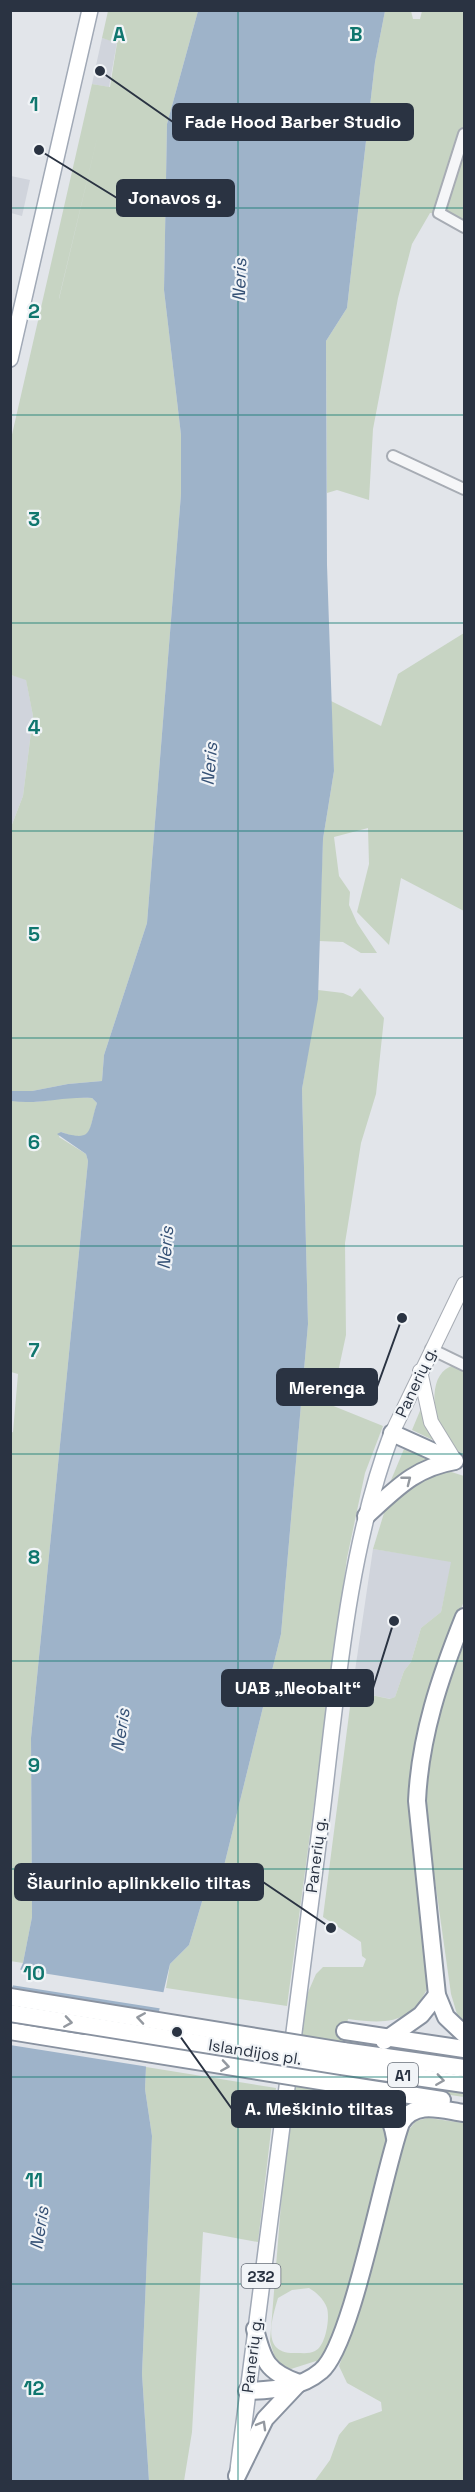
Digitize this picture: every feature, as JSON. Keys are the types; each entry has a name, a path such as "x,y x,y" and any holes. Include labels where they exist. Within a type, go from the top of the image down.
{"highway":[{"path":"392,1433 460,1464"},
{"path":"366,1516 414,1474 436,1464 460,1464"},
{"path":"465,1617 434,1700 418,1775 418,1827 437,1995 446,2017 465,2034"},
{"path":"363,2054 382,2037 405,2027 421,2015 437,1995"},
{"name":"Islandijos pl.","path":"10,1997 342,2058 465,2084"},
{"name":"Islandijos pl.","path":"10,2013 342,2058 363,2054 465,2068"},
{"path":"10,2031 346,2086 465,2103"},
{"path":"345,2031 465,2049"},
{"path":"346,2086 382,2105 389,2114 395,2138"},
{"path":"247,2391 278,2390 321,2372 337,2350 400,2123 412,2110 431,2108 465,2113"},
{"path":"255,2329 261,2354 267,2365 285,2378 299,2383"},
{"path":"236,2479 266,2418 299,2383"}],"main road":[{"path":"10,359 90,10"},
{"name":"Panerių g.","path":"236,2479 342,1660 366,1516 380,1465 392,1433 420,1371 465,1284"},
{"path":"420,1371 431,1422 460,1464"}],"street":[{"path":"465,134 439,213 465,227"},
{"path":"393,456 465,489"},
{"path":"431,1349 465,1365"}],"shaded area":[{"path":"102,38 117,42 109,87 92,84"},
{"path":"11,176 30,180 22,216 11,213"},
{"path":"11,675 26,679 33,716 23,796 11,827"},
{"path":"373,1549 452,1561 441,1612 421,1628 411,1662 404,1671 395,1697 391,1699 352,1691"}],"green space":[{"path":"108,11 198,11 167,124 164,290 181,435 181,494 147,923 104,1055 102,1081 68,1084 32,1091 11,1091 11,827 23,796 33,716 26,680 11,675 11,439 92,84 110,87 117,43 102,38"},
{"path":"385,11 411,11 413,19 420,19 422,11 464,11 464,227 439,213 430,213 412,244 398,298 373,429 369,500 337,490 327,493 326,341 347,308 375,62"},
{"path":"464,633 464,911 401,878 389,945 357,912 369,864 368,828 334,837 339,876 350,892 349,905 357,923 377,953 361,953 343,942 319,941 323,839 334,771 331,701 381,726 398,674"},
{"path":"360,988 384,1018 376,1094 361,1143 345,1243 346,1335 331,1405 383,1426 365,1473 347,1558 287,2006 166,1988 170,1964 189,1945 207,1885 223,1870 281,1634 308,1324 302,1089 318,990 343,993 352,997"},
{"path":"72,1097 92,1098 97,1103 89,1133 79,1138 61,1132 59,1137 86,1154 88,1161 31,1738 32,1917 23,1963 10,1961 10,1433 13,1432 18,1374 11,1372 11,1101 36,1102"},
{"path":"455,1365 464,1370 464,1455 446,1438 435,1406 434,1395 440,1376 446,1369"},
{"path":"422,1406 435,1441 412,1430"},
{"path":"404,1449 434,1461 389,1485"},
{"path":"442,1469 464,1476 464,1601 424,1704 411,1772 413,1844 430,1982 416,2007 407,2014 387,2021 348,2019 344,2038 464,2055 464,2060 345,2043 340,2075 464,2093 464,2097 340,2079 337,2097 358,2100 371,2106 380,2116 389,2135 334,2341 320,2365 316,2361 291,2369 276,2362 270,2341 271,2329 273,2343 278,2349 286,2352 308,2353 315,2351 322,2344 328,2313 322,2299 309,2288 292,2290 278,2298 271,2325 286,2142 306,1997 316,1974 323,1967 363,1967 366,1959 362,1956 361,1942 323,1917 352,1691 390,1699 395,1697 404,1671 411,1662 421,1628 441,1612 451,1562 373,1549 384,1513 395,1496"},
{"path":"464,1644 464,2026 459,2021 451,1994 425,1810 428,1763 445,1694"},
{"path":"146,2067 276,2088 258,2242 203,2232 192,2432 184,2481 149,2481 142,2374 152,2136 145,2089"},
{"path":"428,2118 464,2123 464,2481 314,2482 330,2460 339,2435 349,2423 382,2411 381,2402 347,2383 339,2366 359,2313 407,2132 416,2121"}],"water":[{"name":"Neris","path":"198,11 385,11 375,62 347,308 326,341 327,565 334,771 323,839 318,999 302,1089 308,1324 281,1634 223,1870 207,1885 189,1945 170,1964 146,2067 145,2089 152,2136 142,2374 149,2481 11,2481 11,1990 23,1963 32,1917 31,1738 88,1161 86,1154 57,1134 61,1132 85,1135 90,1127 97,1103 92,1098 11,1101 10,1091 32,1091 68,1084 102,1081 104,1055 147,923 181,494 181,435 164,290 167,124"}],"pier":[{"path":"17,1969 168,1993 164,2009 11,1985"},
{"path":"11,2025 154,2048 149,2067 10,2045"}],"place":[{"name":"Fade Hood Barber Studio","path":"100,71"},
{"name":"Jonavos g.","path":"39,150"},
{"name":"Merenga","path":"402,1318"},
{"name":"UAB „Neobalt“","path":"394,1621"},
{"name":"Šiaurinio aplinkkelio tiltas","path":"331,1928"},
{"name":"A. Meškinio tiltas","path":"177,2032"}]}
